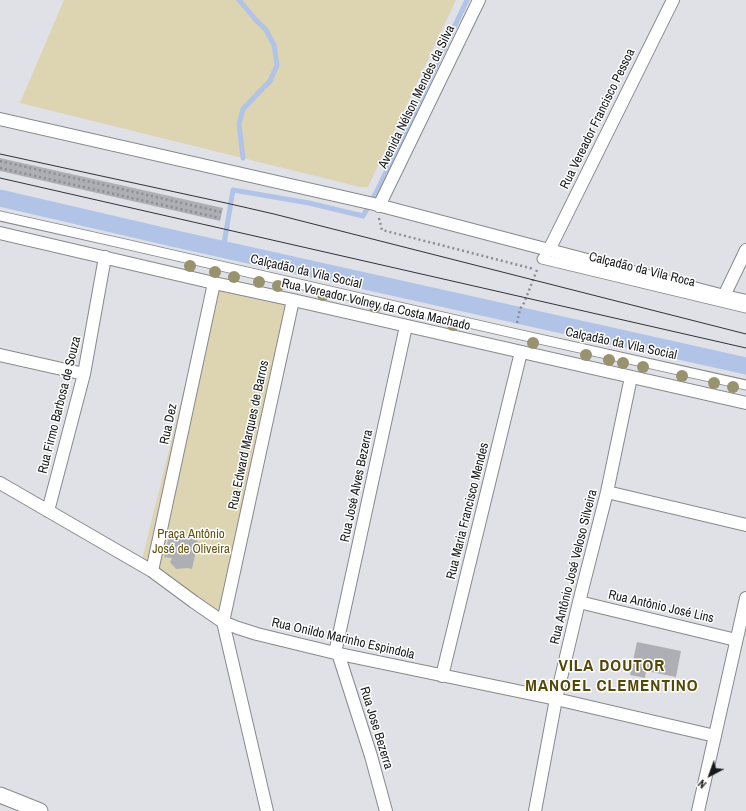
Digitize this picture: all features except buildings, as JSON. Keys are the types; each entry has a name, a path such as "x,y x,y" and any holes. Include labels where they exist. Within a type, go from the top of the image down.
{"street":[{"name":"Avenida Nélson Mendes da Silva","path":"372,204 479,0"},
{"name":"Rua Vereador Francisco Pessoa","path":"549,250 673,0"},
{"path":"0,119 372,204 746,301"},
{"name":"Calçadão da Vila Social","path":"0,216 746,385"},
{"name":"Rua Vereador Volney da Costa Machado","path":"0,233 214,283 746,403"},
{"name":"Calçadão da Vila Roca","path":"549,250 542,259 746,308"},
{"path":"724,296 746,250"},
{"name":"Rua Firmo Barbosa de Souza","path":"48,511 84,374 105,258"},
{"name":"Rua Dez","path":"152,571 214,283"},
{"name":"Rua Edward Marques de Barros","path":"267,811 223,622 293,300"},
{"name":"Rua José Alves Bezerra","path":"336,653 406,326"},
{"name":"Rua Maria Francisco Mendes","path":"442,676 521,352"},
{"path":"0,355 84,374"},
{"name":"Rua Antônio José Veloso Silveira","path":"535,811 556,699 607,492 631,377"},
{"name":"Rua Onildo Marinho Espindola","path":"0,483 152,571 223,622 238,628 256,634 336,653 556,699 715,736"},
{"path":"607,492 746,525"},
{"path":"698,811 746,598"},
{"name":"Rua Antônio José Lins","path":"579,602 736,640"},
{"name":"Rua Jose Bezerra","path":"336,653 371,756 386,811"},
{"path":"0,795 40,811"}],"path":[{"path":"0,161 221,212"},
{"path":"0,168 220,218"},
{"path":"372,204 382,230 538,268 524,304 520,309 517,321"}],"green space":[{"path":"64,0 456,0 368,187 360,187 20,103"},
{"name":"Praça Antônio José de Oliveira","path":"209,287 290,301 220,618 141,564"}],"waterway":[{"path":"239,0 266,30 274,45 277,65 270,81 243,109 239,124 243,158"},
{"path":"223,250 233,190 309,203 363,216 377,191 467,0"},
{"path":"0,198 172,238 746,366"}],"tram line":[{"path":"0,154 274,214 746,334"},
{"path":"0,178 746,348"}],"district":[{"name":"VILA DOUTOR MANOEL CLEMENTINO","path":"612,676"}]}
